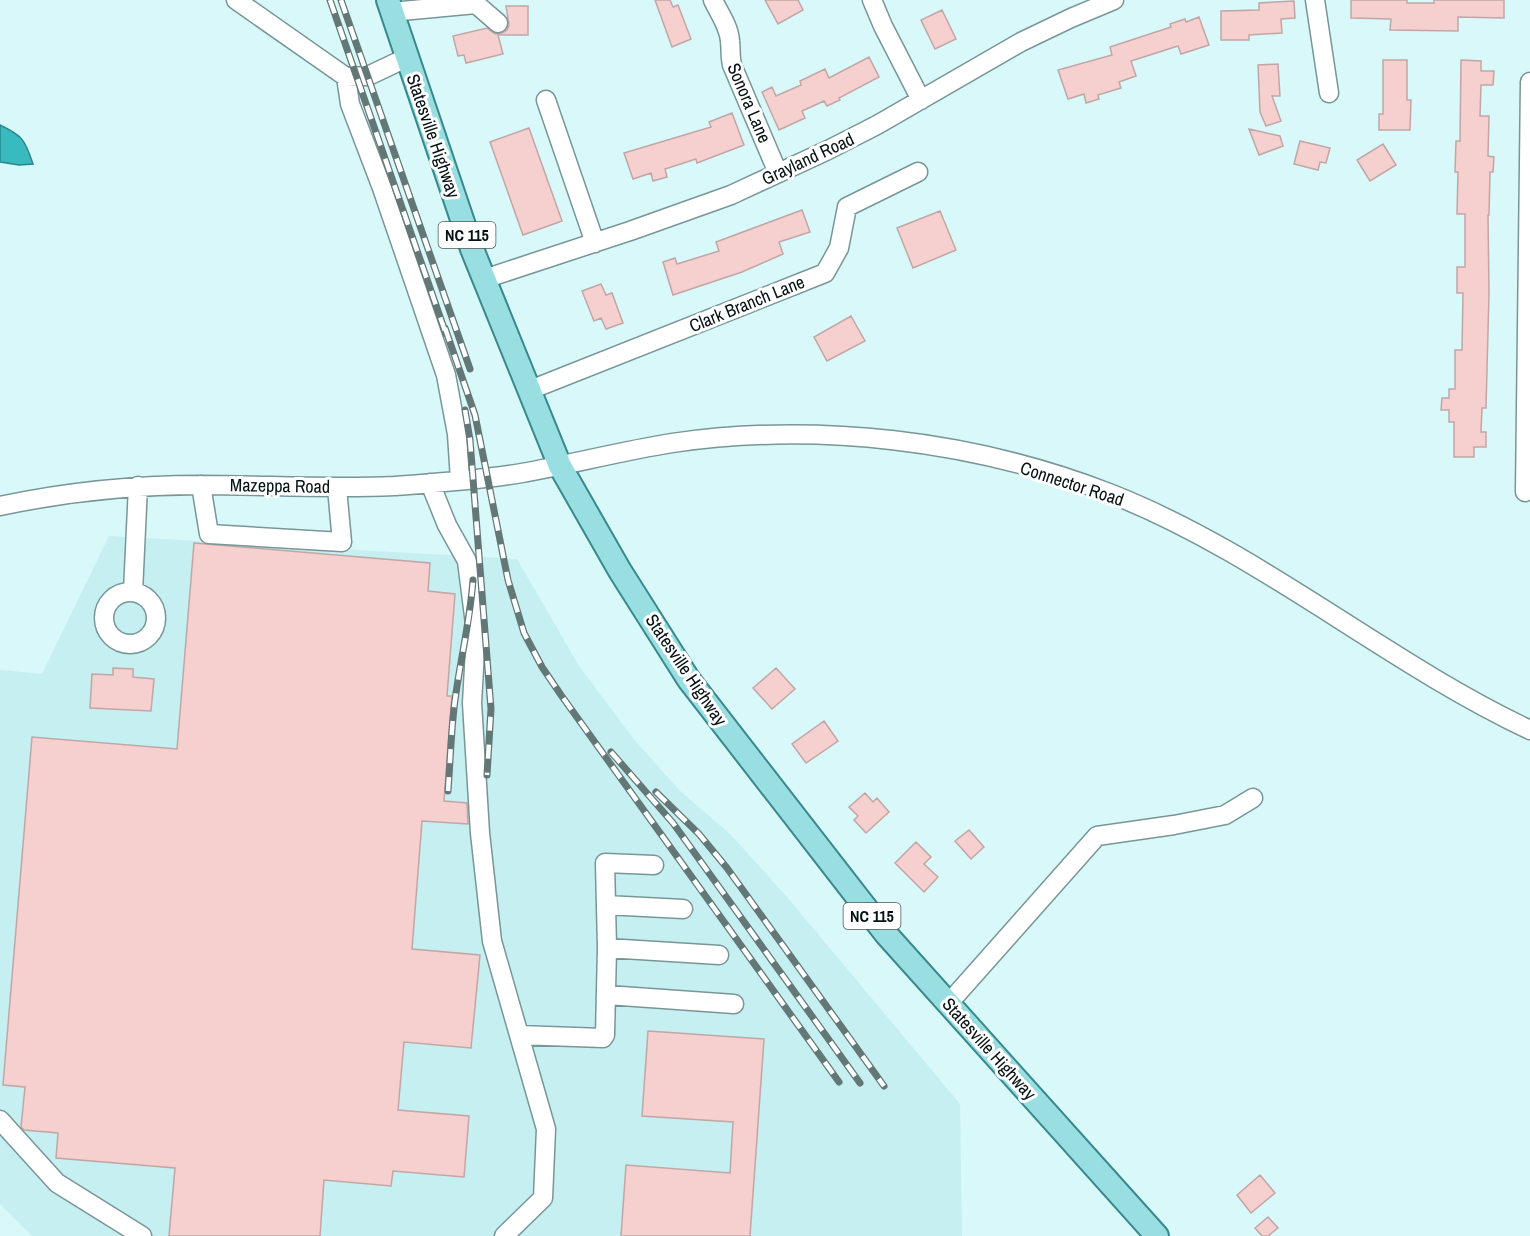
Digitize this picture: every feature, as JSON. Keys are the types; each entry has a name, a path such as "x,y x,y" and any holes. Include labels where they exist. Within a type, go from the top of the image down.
{"main road":[{"name":"Statesville Highway","path":"390,6 406,58 484,279 560,465 620,571 689,680 886,934 1156,1236"}],"street":[{"path":"236,0 346,77 368,76 406,58"},
{"name":"Sonora Lane","path":"713,0 727,27 732,65 778,173"},
{"path":"872,0 882,26 921,100"},
{"name":"Grayland Road","path":"484,279 731,195 858,135 1021,42 1114,0"},
{"path":"1315,0 1329,93"},
{"path":"390,6 476,4 498,22"},
{"path":"346,77 350,104 382,188 446,375 457,434 460,480"},
{"path":"1525,492 1530,82"},
{"path":"546,100 595,243"},
{"name":"Clark Branch Lane","path":"530,390 825,273 839,248 847,207 918,172"},
{"name":"Connector Road","path":"560,465 671,443 726,437 793,434 845,436 916,444 992,458 1047,473 1107,492 1215,543 1263,570 1467,698 1530,730"},
{"name":"Mazeppa Road","path":"0,506 53,495 138,486 337,488 488,478 560,465"},
{"path":"430,483 447,525 467,561 476,632 472,704 480,833 492,941 546,1129 543,1198 504,1236"},
{"path":"201,485 209,534 342,542 337,488"},
{"path":"133,592 138,486"},
{"path":"948,1004 1097,836 1225,815 1252,798"},
{"path":"519,1035 603,1038 607,995 605,863 654,864"},
{"path":"606,905 683,909"},
{"path":"607,948 719,956"},
{"path":"607,995 734,1004"},
{"path":"0,1120 57,1183 142,1236"}],"shaded area":[{"path":"109,536 517,559 579,666 632,737 679,790 730,834 787,897 960,1104 962,1236 32,1236 0,1204 0,670 42,674"}],"water":[{"path":"0,125 14,132 22,140 33,164 19,165 0,162"}],"building":[{"path":"655,0 670,0 673,7 678,5 691,39 672,47"},
{"path":"765,0 798,0 803,10 778,24"},
{"path":"1351,0 1407,0 1407,3 1434,3 1434,0 1504,0 1504,18 1458,17 1458,31 1390,30 1391,19 1351,18"},
{"path":"1294,1 1295,18 1281,19 1282,33 1249,35 1249,40 1221,40 1221,11 1259,10 1259,3"},
{"path":"506,6 528,6 528,35 498,35 503,54 466,63 464,55 458,56 453,36 487,28 495,34 502,33 509,25"},
{"path":"942,10 956,39 935,49 921,20"},
{"path":"1199,17 1209,45 1181,54 1178,46 1131,61 1136,76 1119,82 1121,88 1098,95 1099,99 1086,103 1084,94 1068,99 1058,70 1112,55 1110,47 1171,27 1170,24 1185,19 1186,22"},
{"path":"869,57 879,77 827,106 824,101 802,111 805,118 779,130 762,92 772,87 776,96 801,85 800,81 825,69 829,78"},
{"path":"1383,60 1407,60 1407,100 1411,100 1410,130 1379,130 1379,114 1383,114"},
{"path":"1461,60 1481,61 1481,71 1494,71 1493,85 1481,85 1480,116 1489,116 1488,156 1494,157 1493,172 1490,172 1488,215 1489,293 1486,408 1482,408 1481,432 1486,432 1486,447 1474,447 1474,457 1454,457 1454,422 1449,422 1449,410 1441,410 1442,398 1449,398 1449,389 1455,389 1455,350 1462,350 1463,293 1457,293 1457,267 1465,267 1465,214 1457,214 1458,172 1455,172 1456,141 1460,141"},
{"path":"1278,64 1280,96 1272,96 1281,121 1266,126 1260,112 1258,65"},
{"path":"732,113 744,145 697,163 696,159 665,169 667,177 653,181 651,173 633,179 624,153 711,127 709,122"},
{"path":"529,128 562,221 523,235 490,142"},
{"path":"1249,129 1280,136 1283,146 1259,155"},
{"path":"1300,141 1330,148 1326,163 1320,162 1318,170 1294,164"},
{"path":"1383,144 1396,165 1370,181 1357,160"},
{"path":"802,210 810,232 779,242 783,254 742,272 673,295 663,262 675,258 677,264 719,251 716,242"},
{"path":"940,211 956,250 913,268 897,228"},
{"path":"601,284 606,295 612,293 623,323 606,329 601,318 594,321 582,291"},
{"path":"851,316 865,341 827,361 814,337"},
{"path":"194,543 430,563 428,591 455,594 447,696 452,696 444,801 467,803 468,824 422,821 412,949 480,955 471,1048 404,1042 398,1110 469,1116 464,1177 393,1171 391,1186 324,1180 320,1236 169,1236 175,1168 56,1158 58,1133 24,1130 21,1127 25,1087 3,1085 32,737 177,749"},
{"path":"113,668 133,669 133,677 154,679 151,711 90,708 92,674 113,675"},
{"path":"776,668 795,689 772,709 753,688"},
{"path":"824,721 838,741 806,763 792,744"},
{"path":"865,793 873,802 877,798 889,812 866,833 854,820 858,816 849,807"},
{"path":"969,830 984,847 971,859 955,841"},
{"path":"916,842 931,857 924,864 938,877 924,892 895,863"},
{"path":"648,1031 764,1039 750,1236 621,1236 626,1165 730,1173 733,1122 642,1116"},
{"path":"1260,1175 1275,1193 1251,1213 1237,1195"},
{"path":"1268,1217 1278,1228 1268,1236 1262,1236 1255,1228"}],"railway":[{"path":"330,0 446,334"},
{"path":"341,0 470,369"},
{"path":"445,328 475,415 508,580 524,633 542,667 561,695 839,1082"},
{"path":"465,410 470,440 491,709 487,775"},
{"path":"448,791 454,708 473,580"},
{"path":"611,752 673,823 860,1083"},
{"path":"656,792 699,834 727,868 884,1086"}]}
